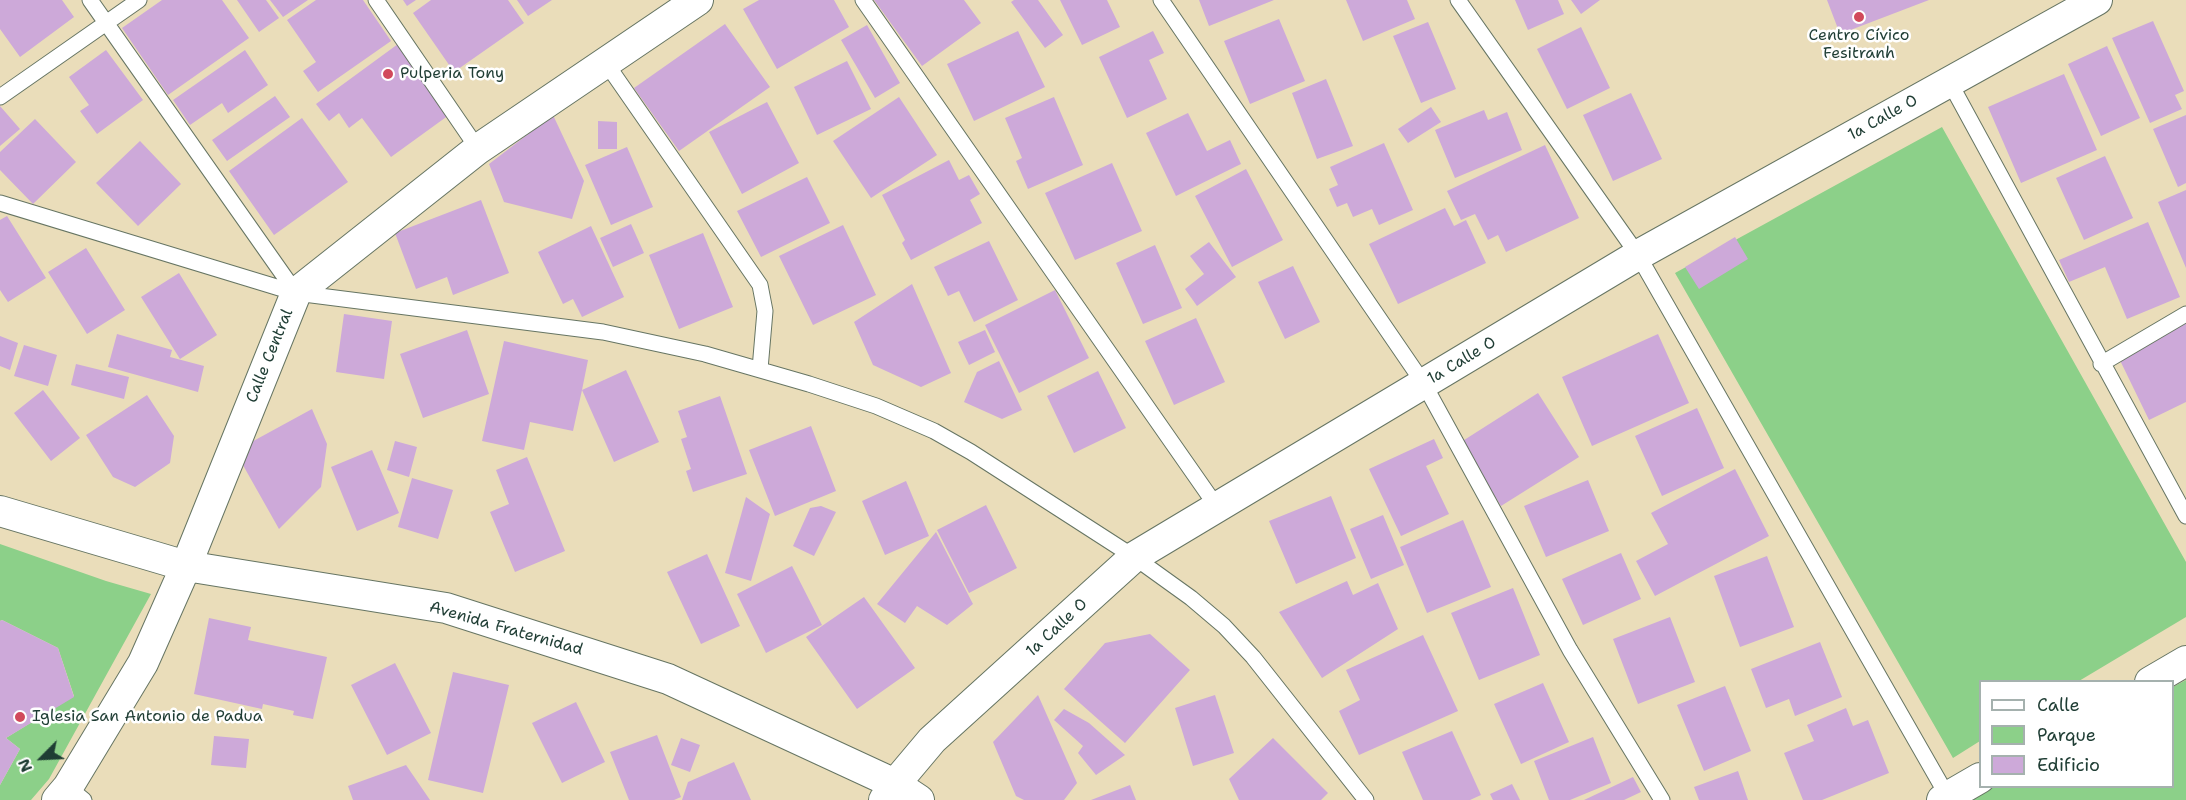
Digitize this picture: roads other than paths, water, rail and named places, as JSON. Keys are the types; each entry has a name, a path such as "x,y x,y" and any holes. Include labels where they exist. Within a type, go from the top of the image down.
{"street":[{"name":"1a Calle O","path":"890,792 932,740 1134,557 1638,255 2097,0"},
{"name":"Calle Central","path":"70,796 143,663 186,566 296,293 478,149 694,1"},
{"name":"Avenida Fraternidad","path":"0,511 186,566 446,608 668,679 890,792 919,800"},
{"path":"2152,680 2186,661"},
{"path":"1945,798 1979,779"}],"lane":[{"path":"90,0 296,293"},
{"path":"0,97 139,0"},
{"path":"376,0 478,149"},
{"path":"863,0 1216,507"},
{"path":"1161,0 1424,384 1570,650 1662,800"},
{"path":"1458,0 1638,255 1945,798"},
{"path":"606,63 760,285 765,311 760,369"},
{"path":"1949,81 2101,364 2186,516"},
{"path":"0,203 296,293 603,332 705,354 876,406 934,431 971,452 1134,557 1191,598 1224,626 1253,657 1366,800"},
{"path":"2101,364 2186,314"}],"place":[{"name":"Centro Cívico Fesitranh","path":"1859,17"},
{"name":"Pulperia Tony","path":"388,74"},
{"name":"Iglesia San Antonio de Padua","path":"20,717"}]}
